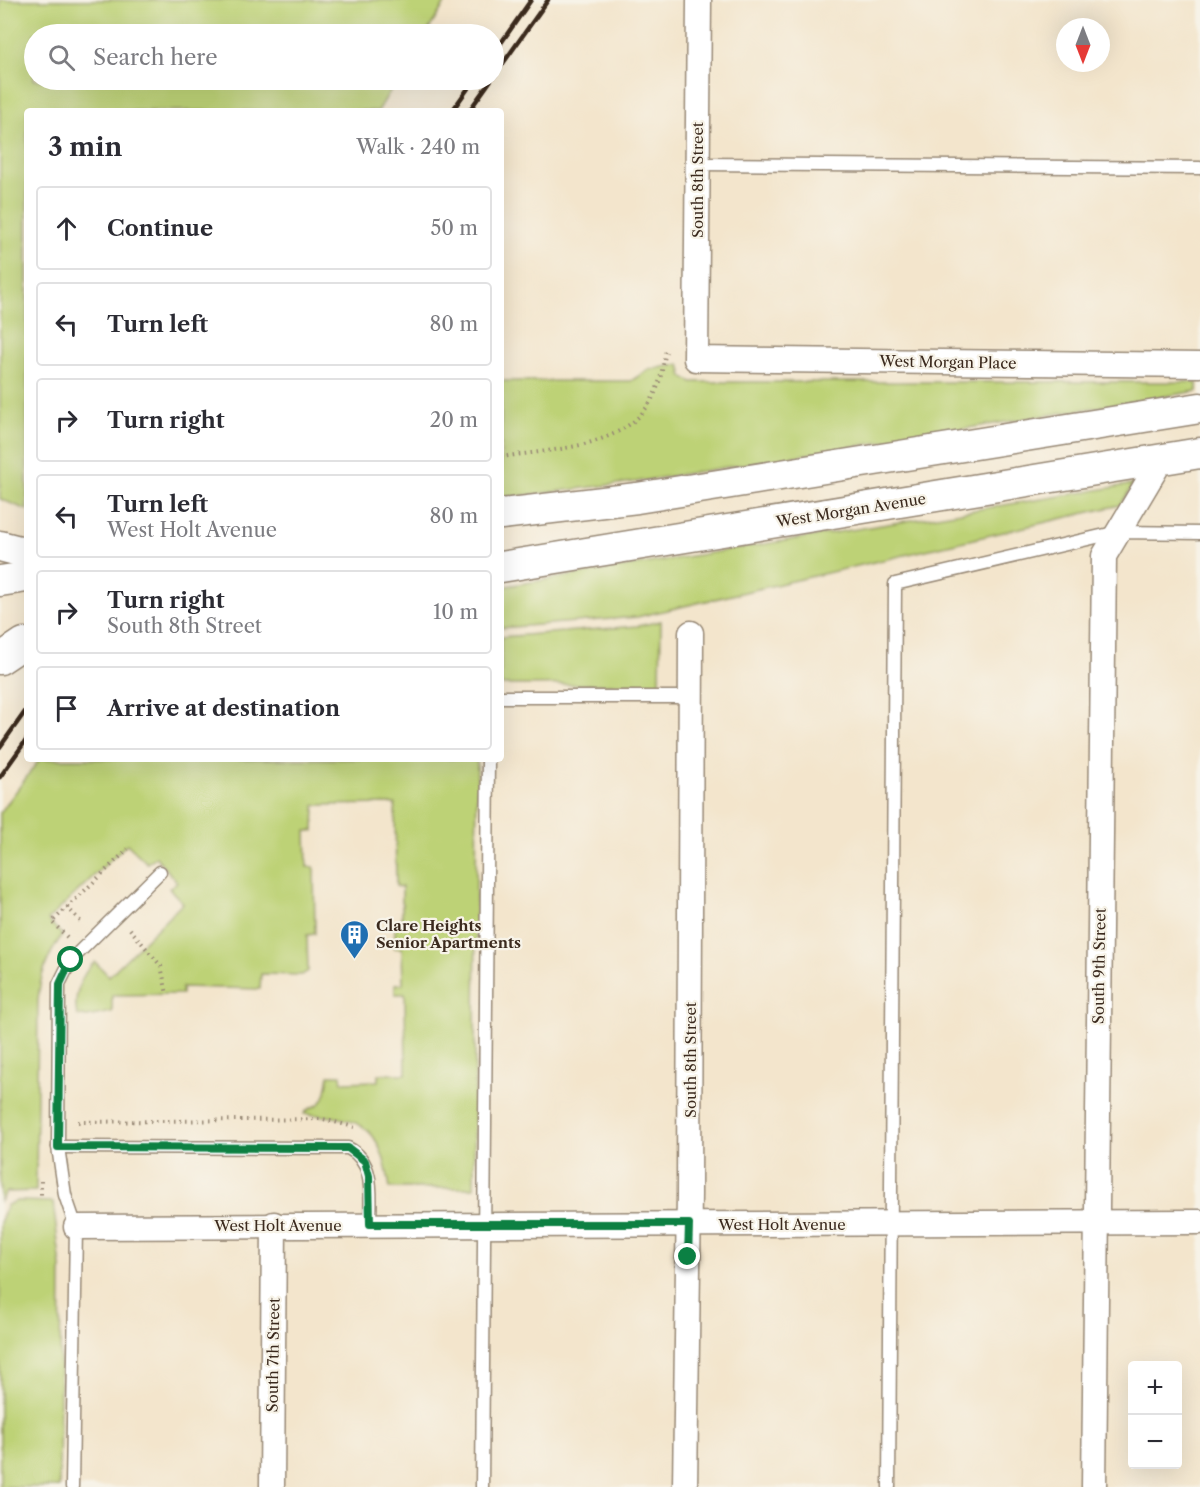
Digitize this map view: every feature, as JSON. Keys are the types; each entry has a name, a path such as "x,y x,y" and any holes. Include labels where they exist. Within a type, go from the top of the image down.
{"street":[{"name":"South 8th Street","path":"696,359 699,0"},
{"name":"West Morgan Place","path":"696,359 1200,365"},
{"path":"504,514 637,498 1200,408"},
{"name":"West Morgan Avenue","path":"504,567 1200,453"},
{"name":"South 9th Street","path":"1094,1487 1104,556 1161,460"},
{"path":"0,546 24,552"},
{"path":"0,581 24,577"},
{"name":"South 8th Street","path":"685,1487 689,1224 692,633"},
{"name":"West Holt Avenue","path":"76,1227 274,1224 1200,1222"},
{"name":"South 7th Street","path":"272,1487 274,1224"}],"lane":[{"path":"698,164 1200,168"},
{"path":"889,1487 895,584 1118,532 1200,533"},
{"path":"504,698 691,697"},
{"path":"482,1487 486,1224 488,762"},
{"path":"72,1487 76,1227 65,1195 58,1147 60,984 77,952 160,872"},
{"path":"58,1147 348,1148 365,1161 369,1185 370,1224"}],"path":[{"path":"504,458 579,445 608,436 635,420 654,397 666,350"},
{"path":"143,942 161,966 167,994"}],"green space":[{"path":"0,0 447,0 432,24 24,24 24,90 391,90 380,108 24,108 24,509 0,499"},
{"path":"680,364 683,377 692,382 1197,382 1197,391 635,482 504,498 504,381 631,381 648,370"},
{"path":"1134,484 1120,505 637,617 504,628 504,587"},
{"path":"661,621 660,684 504,685 504,637 638,626"},
{"path":"38,762 477,762 474,1188 390,1188 381,1150 366,1129 341,1118 304,1114 322,1100 329,1075 341,1075 342,1082 378,1081 378,1074 406,1074 405,994 395,994 395,984 403,984 402,948 395,948 395,923 402,923 402,887 396,886 395,804 315,805 314,831 306,831 307,867 314,867 315,934 307,935 308,971 302,975 261,974 260,989 182,987 182,994 112,995 112,1012 87,1017 77,1015 77,993 90,967 95,962 109,976 183,903 169,888 177,882 156,857 147,863 127,844 48,920 62,935 45,966 38,1001 36,1191 6,1192 0,1201 0,813"},
{"path":"17,1201 53,1202 61,1267 59,1487 0,1487 0,1223 7,1205"}],"railway":[{"path":"504,39 531,0"},
{"path":"504,62 548,0"},
{"path":"454,108 467,90"},
{"path":"471,108 484,90"},
{"path":"0,747 24,713"},
{"path":"0,777 24,743"}],"place":[{"name":"Clare Heights Senior Apartments","path":"355,960"}],"route":[{"path":"71,960 60,984 58,1147 333,1146 348,1148 365,1161 369,1176 370,1224 689,1224 688,1257"}]}
